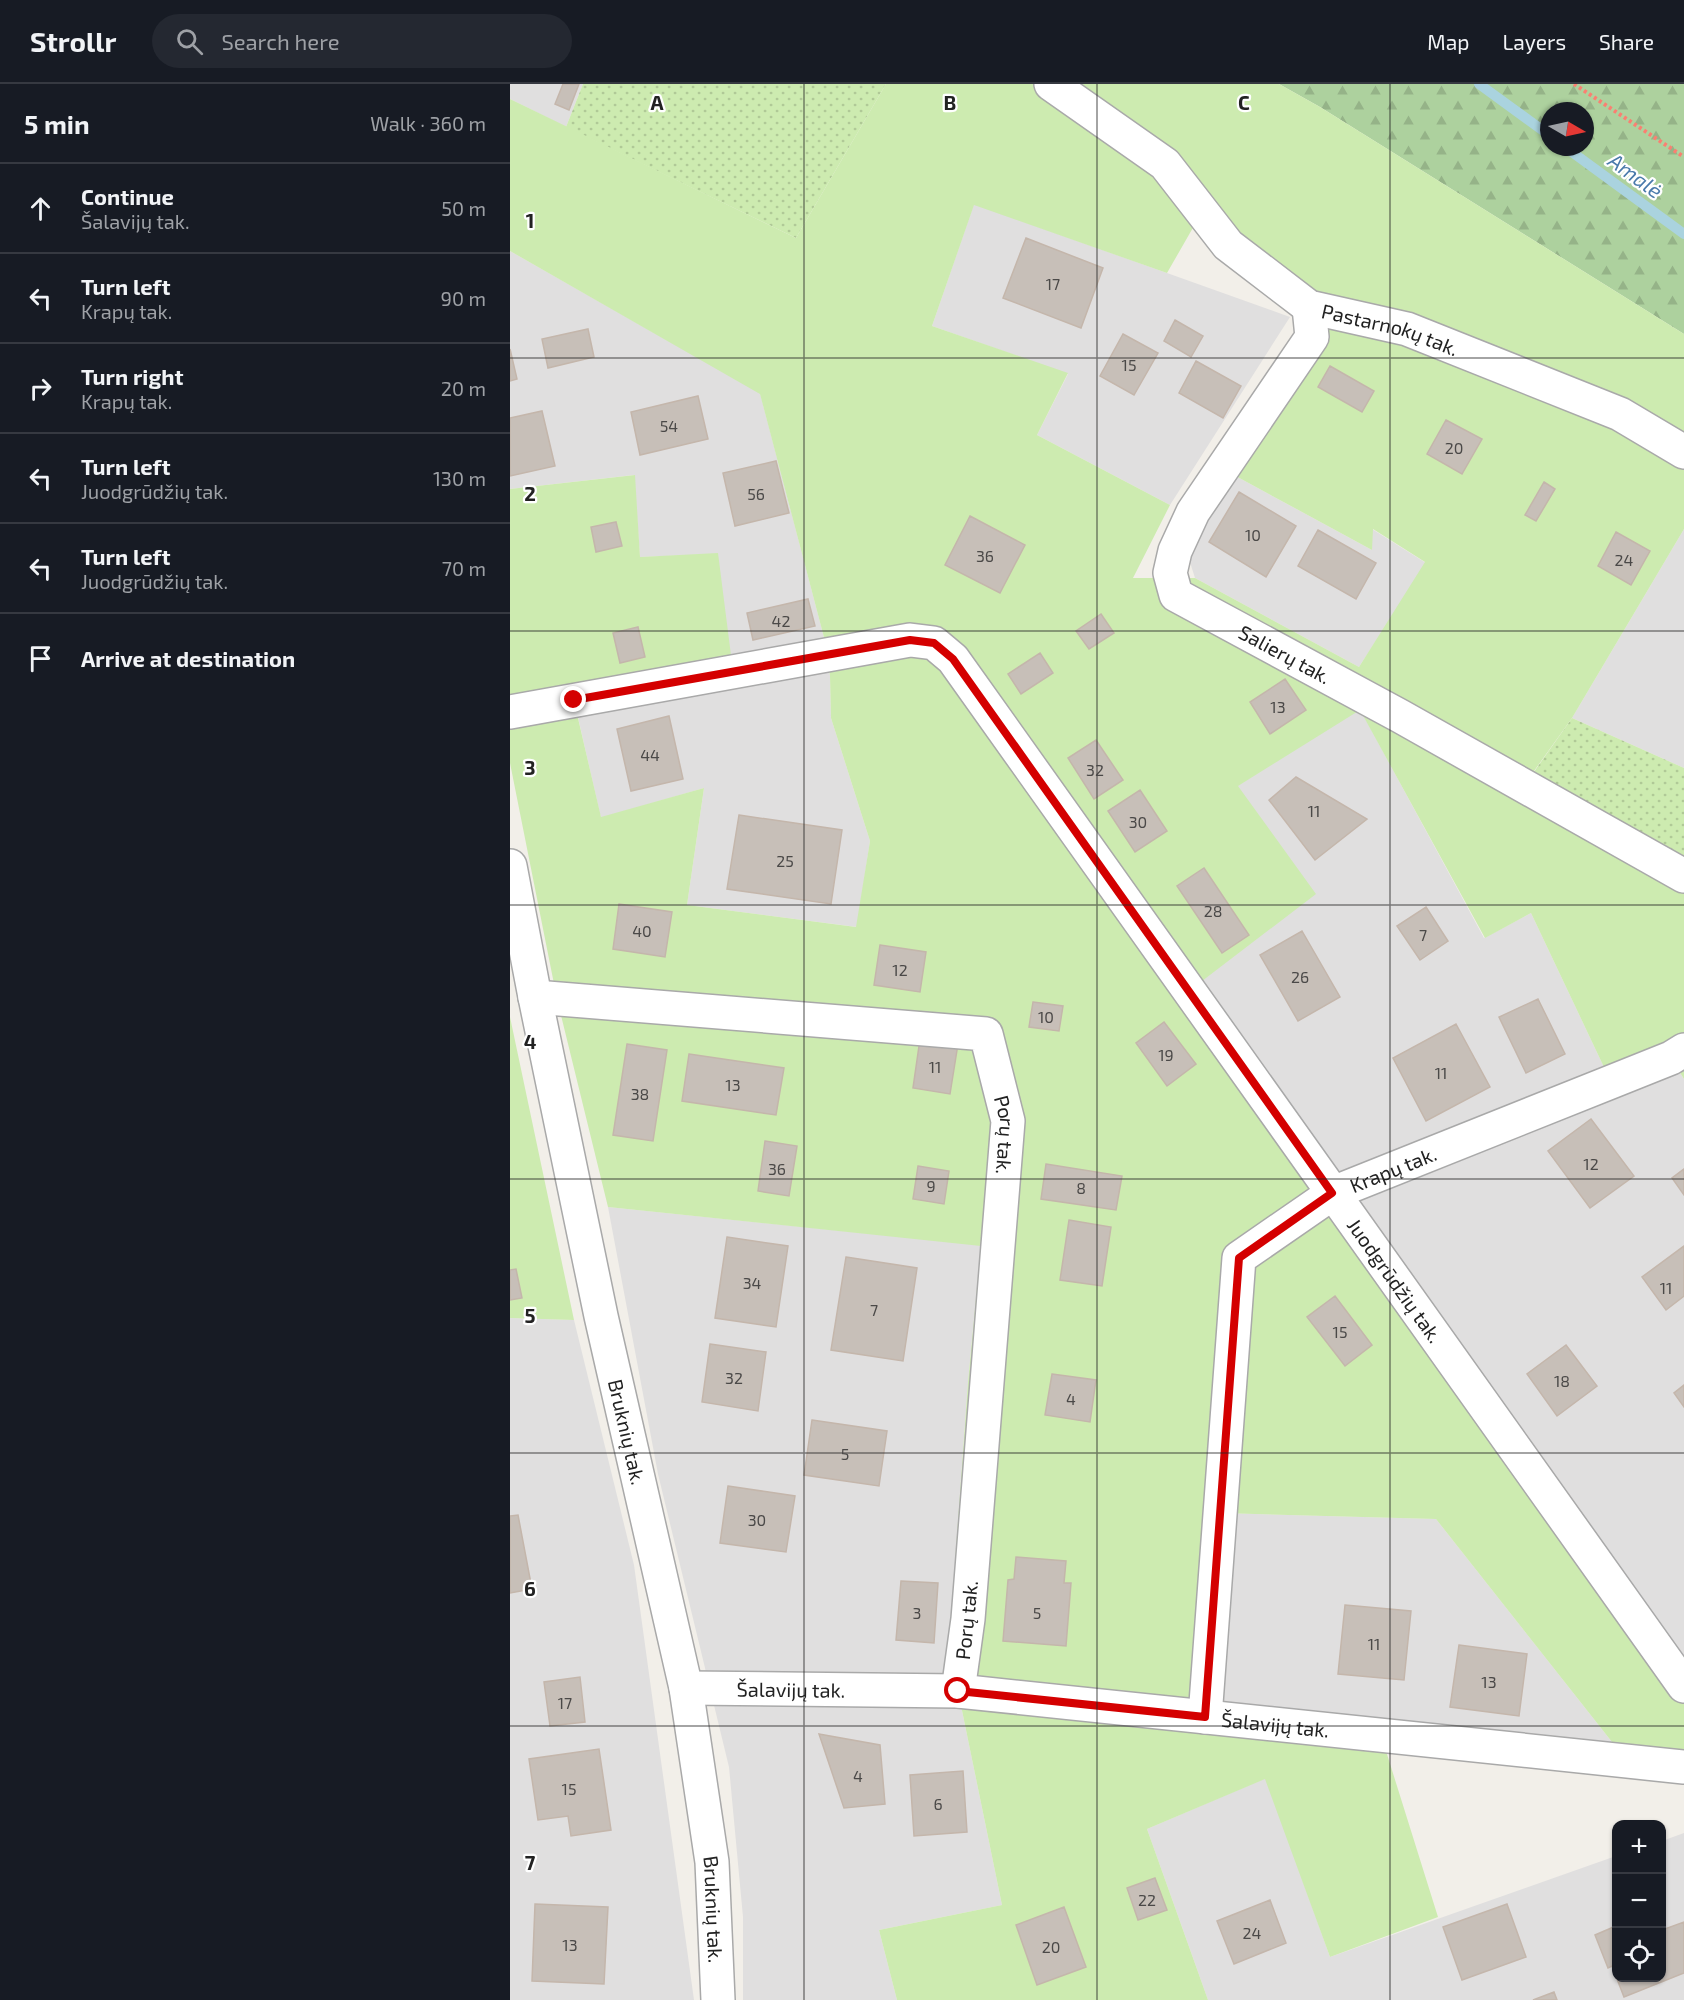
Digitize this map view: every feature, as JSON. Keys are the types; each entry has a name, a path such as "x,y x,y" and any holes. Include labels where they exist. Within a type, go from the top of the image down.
{"street":[{"name":"Pastarnokų tak.","path":"1051,84 1165,164 1228,245 1309,307 1407,329 1620,414 1684,452"},
{"name":"Salierų tak.","path":"1309,307 1312,337 1192,512 1175,550 1170,573 1176,595 1400,716 1684,876"},
{"name":"Juodgrūdžių tak.","path":"510,712 898,641 934,643 953,659 1684,1686"},
{"name":"Bruknių tak.","path":"510,866 514,909 535,997 601,1316 686,1688 712,1862 718,2000"},
{"name":"Porų tak.","path":"535,997 986,1034 1008,1121 968,1619 958,1691"},
{"name":"Krapų tak.","path":"1205,1717 1239,1258 1332,1193 1680,1062"},
{"name":"Šalavijų tak.","path":"686,1688 958,1691 1684,1767"}],"path":[{"path":"1574,84 1684,157"}],"shaded area":[{"path":"510,84 583,84 566,127 510,99"},
{"path":"974,204 1290,317 1170,505 1037,435 1068,374 932,326"},
{"path":"510,251 760,393 826,645 830,676 831,718 870,841 857,927 687,905 704,788 601,818 574,700 718,554 640,557 634,475 510,489"},
{"path":"1232,474 1372,550 1372,529 1426,563 1359,667 1195,578 1188,556 1207,509"},
{"path":"1684,529 1684,768 1572,718"},
{"path":"1360,709 1484,938 1531,913 1611,1082 1671,1058 1684,1079 1684,1686 1189,991 1237,786"},
{"path":"608,1207 981,1245 955,1562 972,1564 958,1691 1002,1905 879,1930 897,2000 743,2000 743,1917 729,1767 658,1474"},
{"path":"510,1318 574,1320 634,1565 694,2000 510,2000"},
{"path":"1220,1513 1436,1519 1627,1761 1205,1717"},
{"path":"1266,1778 1330,1957 1612,1857 1612,1982 1666,1982 1666,1840 1684,1833 1684,2000 1208,2000 1147,1829"}],"green space":[{"path":"583,84 886,84 796,238 566,127"},
{"path":"886,84 1279,84 1320,107 1684,334 1684,529 1572,718 1524,785 1684,876 1684,1079 1671,1058 1611,1082 1531,913 1485,938 1360,710 1238,786 1316,894 1189,991 1684,1686 1684,1767 1627,1761 1436,1519 1220,1513 1205,1717 1381,1735 1438,1917 1330,1957 1265,1779 1147,1829 1208,2000 897,2000 879,1930 1002,1905 958,1691 972,1564 955,1563 968,1382 981,1246 608,1207 557,999 510,763 510,489 635,475 640,557 718,553 733,671 574,701 601,817 704,788 687,905 856,927 870,841 831,718 830,676 826,645 760,394 510,251 510,99 796,238","holes":["974,205 1167,273 1202,212 1336,314 1232,474 1372,550 1373,529 1425,562 1359,667 1195,578 1133,578 1170,505 1037,435 1068,373 932,326"]},
{"path":"1279,84 1684,84 1684,334 1320,107"},
{"path":"1572,718 1684,768 1684,876 1524,786"},
{"path":"510,1017 574,1320 510,1318"}],"building":[{"path":"563,84 579,84 569,110 555,104"},
{"path":"1026,238 1103,268 1081,328 1003,298"},
{"path":"1175,320 1203,336 1191,357 1164,341"},
{"path":"588,329 594,357 548,368 542,339"},
{"path":"1123,334 1158,353 1134,395 1100,376"},
{"path":"510,349 517,379 510,381"},
{"path":"1196,361 1241,386 1223,418 1179,393"},
{"path":"1330,366 1374,391 1362,412 1318,387"},
{"path":"698,396 708,439 640,455 631,412"},
{"path":"542,411 555,466 510,476 510,418"},
{"path":"1446,420 1482,439 1462,474 1427,454"},
{"path":"776,461 789,513 735,526 723,473"},
{"path":"1544,482 1555,489 1536,521 1525,515"},
{"path":"1239,492 1296,526 1266,577 1209,542"},
{"path":"970,516 1025,545 1000,593 945,565"},
{"path":"616,522 622,546 596,552 591,527"},
{"path":"1318,530 1376,563 1356,599 1298,566"},
{"path":"1616,532 1650,551 1631,585 1598,566"},
{"path":"808,599 815,626 753,640 747,613"},
{"path":"1101,614 1114,633 1089,649 1076,631"},
{"path":"638,627 645,657 620,663 613,633"},
{"path":"1040,653 1053,673 1021,694 1008,674"},
{"path":"1285,679 1306,710 1270,734 1250,702"},
{"path":"669,716 683,779 631,791 617,729"},
{"path":"1096,740 1123,780 1094,799 1068,758"},
{"path":"1296,777 1367,819 1315,860 1269,800"},
{"path":"1140,790 1167,831 1135,852 1108,811"},
{"path":"739,815 842,830 831,904 727,889"},
{"path":"1204,868 1249,935 1222,953 1177,886"},
{"path":"619,904 672,912 665,957 613,949"},
{"path":"1426,907 1448,941 1420,960 1397,926"},
{"path":"1302,931 1340,997 1298,1021 1260,955"},
{"path":"880,945 926,952 920,992 874,985"},
{"path":"1538,999 1565,1054 1526,1073 1499,1017"},
{"path":"1033,1002 1063,1006 1059,1031 1029,1027"},
{"path":"1164,1022 1196,1064 1167,1086 1136,1043"},
{"path":"1456,1024 1490,1087 1426,1121 1393,1058"},
{"path":"920,1039 958,1044 950,1094 913,1088"},
{"path":"627,1044 667,1050 653,1141 613,1135"},
{"path":"689,1054 784,1068 776,1115 682,1101"},
{"path":"1591,1119 1634,1176 1590,1208 1548,1151"},
{"path":"765,1141 797,1146 789,1196 758,1191"},
{"path":"1046,1164 1122,1176 1116,1210 1041,1199"},
{"path":"918,1166 949,1171 944,1204 913,1199"},
{"path":"1684,1169 1684,1195 1672,1178"},
{"path":"1069,1220 1111,1227 1102,1286 1060,1280"},
{"path":"727,1237 788,1246 776,1327 715,1318"},
{"path":"1684,1246 1684,1296 1666,1310 1642,1277"},
{"path":"846,1257 917,1268 903,1361 831,1350"},
{"path":"516,1269 522,1298 510,1300 510,1270"},
{"path":"1335,1296 1372,1345 1345,1366 1307,1317"},
{"path":"710,1344 766,1352 758,1411 702,1402"},
{"path":"1566,1345 1597,1386 1557,1416 1527,1374"},
{"path":"1052,1374 1096,1380 1090,1422 1045,1415"},
{"path":"1684,1385 1684,1407 1674,1393"},
{"path":"812,1420 887,1431 879,1486 804,1475"},
{"path":"728,1486 795,1496 786,1552 720,1543"},
{"path":"518,1515 532,1589 510,1593 510,1516"},
{"path":"1016,1557 1066,1561 1064,1583 1071,1583 1066,1646 1003,1641 1008,1580 1014,1579"},
{"path":"901,1581 938,1583 934,1643 896,1640"},
{"path":"1345,1605 1411,1611 1404,1680 1338,1674"},
{"path":"1459,1645 1527,1654 1519,1716 1450,1707"},
{"path":"580,1677 585,1722 550,1726 544,1682"},
{"path":"819,1734 880,1745 885,1804 844,1808"},
{"path":"599,1749 611,1830 571,1836 568,1816 538,1820 529,1759"},
{"path":"963,1771 967,1832 914,1836 910,1775"},
{"path":"1155,1878 1167,1910 1138,1920 1127,1888"},
{"path":"1270,1900 1286,1943 1234,1964 1217,1921"},
{"path":"535,1904 608,1907 604,1984 532,1981"},
{"path":"1507,1904 1526,1957 1462,1980 1443,1927"},
{"path":"1064,1907 1086,1967 1037,1985 1016,1925"},
{"path":"1684,1922 1684,1973 1666,1980 1666,1929"},
{"path":"1612,1928 1612,1966 1608,1968 1595,1935"},
{"path":"1618,1982 1662,1982 1624,1997"},
{"path":"1554,1992 1557,2000 1533,2000"}],"waterway":[{"name":"Amalė","path":"1479,84 1540,128"},
{"name":"Amalė","path":"1577,156 1684,234"}],"route":[{"path":"574,700 875,645 910,640 934,643 953,659 1332,1193 1239,1258 1205,1717 958,1691"}]}
